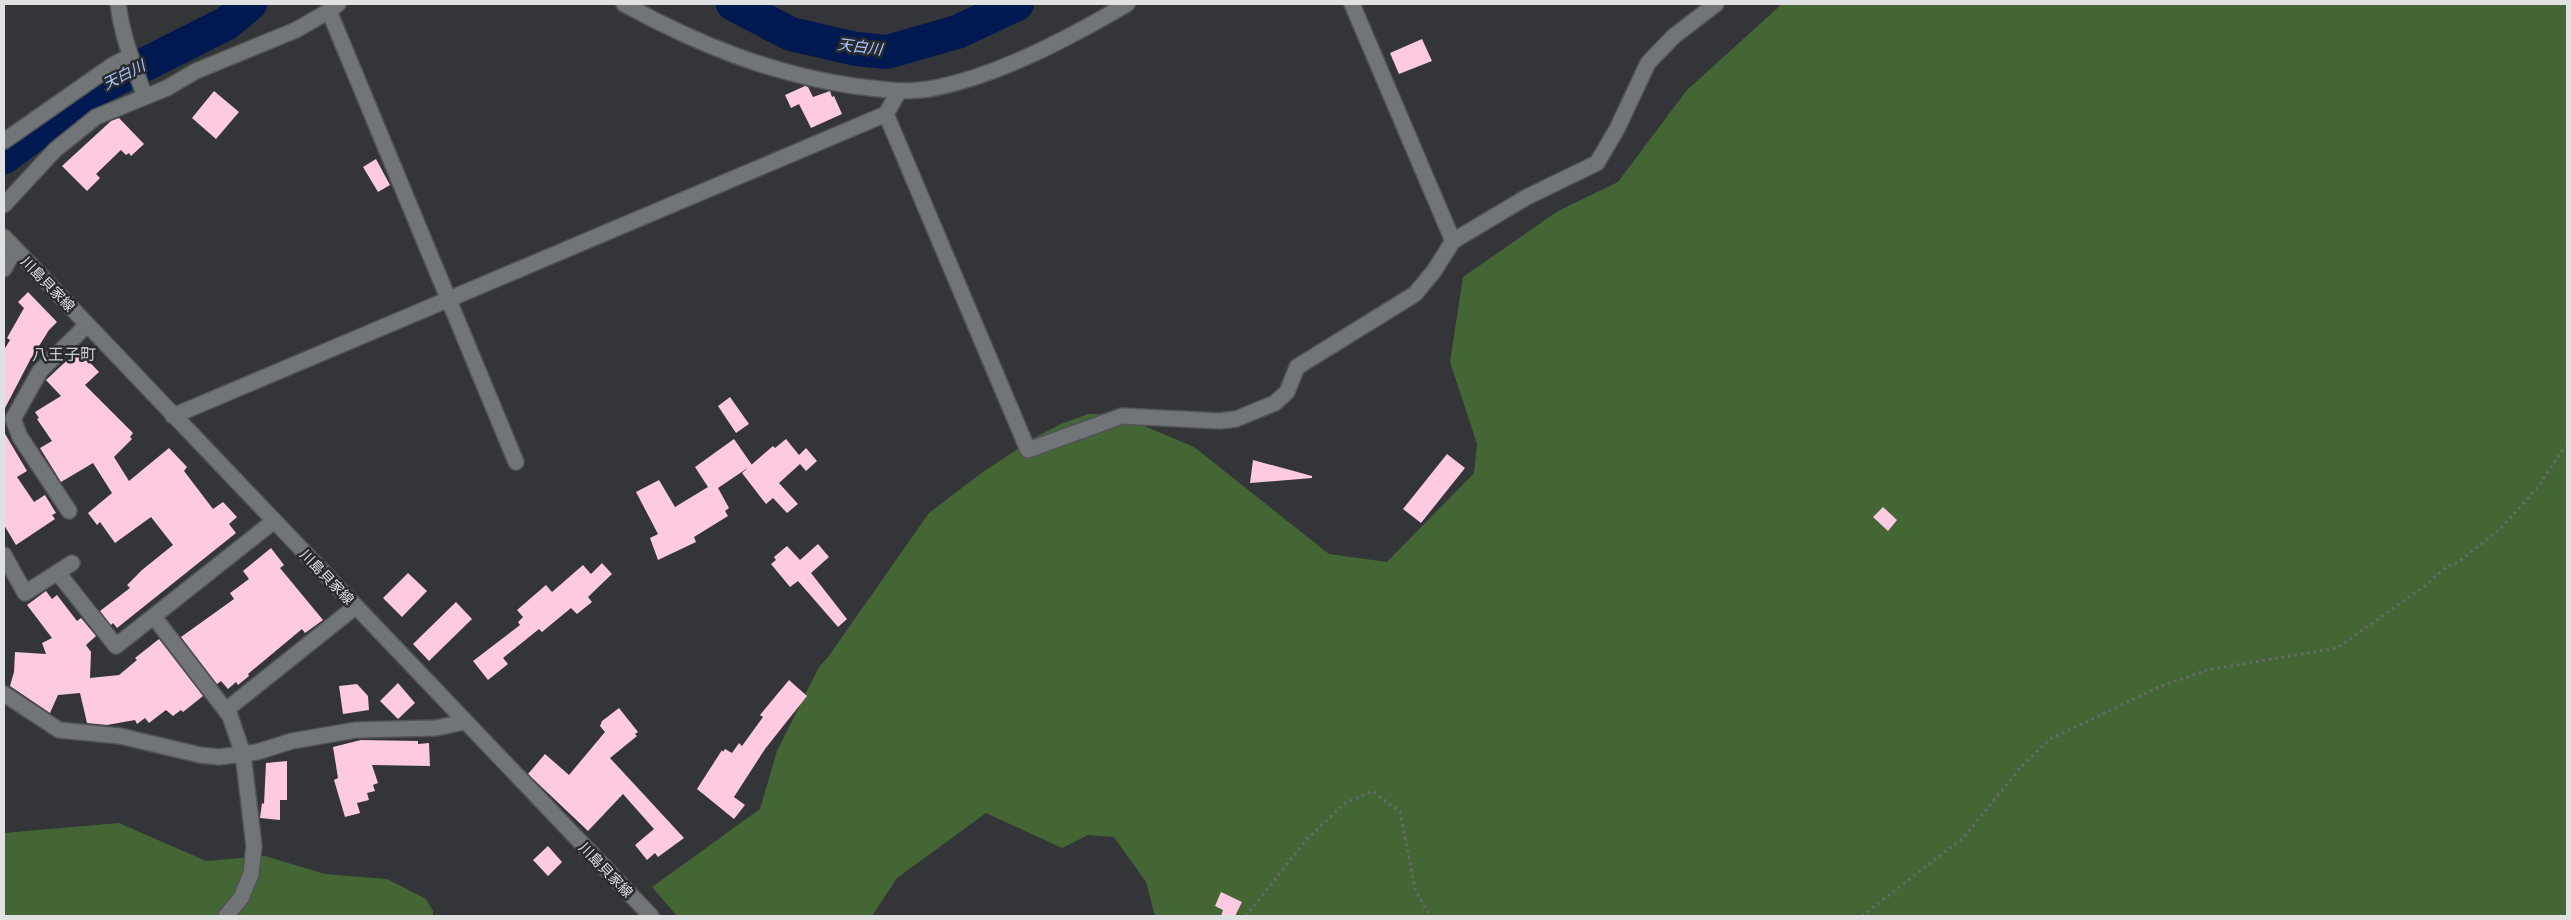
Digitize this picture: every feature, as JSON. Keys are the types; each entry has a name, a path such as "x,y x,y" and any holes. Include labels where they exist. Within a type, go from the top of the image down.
{"street":[{"path":"118,4 120,21 130,56 145,97"},
{"path":"624,4 687,37 756,64 826,82 899,91 928,89 958,82 995,68 1078,33 1127,4"},
{"path":"1352,4 1453,241"},
{"path":"886,114 1028,450 1122,416 1220,421 1236,419 1275,403 1287,392 1297,367 1415,294 1434,272 1453,241 1527,197 1597,163 1618,129 1648,63 1674,36 1716,4"},
{"path":"4,205 30,174 82,127 96,117 167,88 196,71 296,30 333,8 448,300 516,462"},
{"path":"4,141 113,65 130,56"},
{"path":"174,416 886,114 899,91"},
{"name":"川島貝家線","path":"4,237 464,722 651,916"},
{"path":"4,269 15,249"},
{"path":"69,511 20,436 13,419 40,371 87,325"},
{"path":"58,573 116,646 274,521"},
{"path":"4,555 26,594 72,563"},
{"path":"226,710 356,607"},
{"path":"154,617 226,710 243,754 254,846 251,874 241,898 226,916"},
{"path":"4,694 59,730 120,736 200,755 243,754 292,741 356,730 436,728 464,722"}],"path":[{"path":"1862,916 1964,837 2019,769 2050,739 2160,686 2207,670 2337,648 2426,585 2446,567 2460,560 2501,528 2537,488 2567,444"},
{"path":"1246,916 1308,839 1344,804 1372,790 1400,812 1415,888 1430,916"}],"green space":[{"path":"1782,4 2567,4 2567,916 1155,916 1146,882 1114,837 1088,835 1062,848 986,813 897,878 872,916 677,916 652,887 760,809 777,751 819,667 828,657 929,513 980,474 1034,438 1061,424 1088,414 1118,415 1194,447 1329,554 1387,562 1474,473 1477,444 1450,362 1463,277 1558,211 1618,182 1687,90"},
{"path":"119,823 206,861 265,856 325,874 387,879 426,899 433,911 433,916 4,916 4,833"}],"building":[{"path":"1422,39 1432,61 1399,74 1390,53"},
{"path":"805,86 808,87 813,97 830,91 842,114 811,128 799,104 791,108 785,95"},
{"path":"214,91 239,112 216,139 192,118"},
{"path":"119,118 144,144 131,156 129,153 126,155 121,150 96,174 100,178 87,191 62,166 111,121"},
{"path":"376,159 390,185 378,192 363,167"},
{"path":"28,292 57,322 49,330 29,362 4,410 4,350 10,340 7,338 24,308 18,302"},
{"path":"78,350 99,372 85,385 133,433 130,437 132,439 114,457 129,481 169,448 187,467 184,471 213,509 223,502 237,517 229,524 236,533 117,628 113,623 111,625 100,611 130,588 127,585 142,570 173,545 151,517 115,543 100,522 97,525 88,513 112,493 93,463 61,482 40,448 52,441 37,419 39,418 35,412 61,396 46,380"},
{"path":"730,397 749,424 736,433 718,406"},
{"path":"4,432 27,471 17,477 34,502 45,495 56,513 52,515 55,519 16,545 4,525"},
{"path":"734,439 752,465 718,488 729,508 725,511 728,516 694,537 696,542 658,560 650,538 658,534 636,492 659,480 675,507 708,487 695,467"},
{"path":"786,439 799,455 806,448 817,461 806,471 800,464 779,483 798,504 787,513 773,498 766,504 742,473 773,446 775,448"},
{"path":"1447,454 1465,468 1421,523 1403,509"},
{"path":"1253,460 1312,476 1312,478 1250,483"},
{"path":"1883,507 1897,520 1888,531 1873,517"},
{"path":"818,544 829,557 811,573 847,619 838,627 798,581 790,587 771,564 776,560 774,557 787,546 800,560"},
{"path":"271,548 284,565 280,568 323,620 305,633 302,629 248,674 249,676 238,685 236,682 228,689 221,681 217,684 181,637 234,599 230,593 249,579 243,571"},
{"path":"602,563 612,574 588,597 592,602 577,614 571,608 542,632 539,629 503,658 508,664 488,680 473,661 520,625 518,622 523,617 517,610 546,585 552,592 583,565 591,574"},
{"path":"408,573 427,591 402,617 383,598"},
{"path":"46,591 52,599 57,595 77,621 81,618 96,636 86,645 91,652 90,678 119,675 137,660 135,658 159,639 203,696 183,712 181,710 173,716 166,710 149,723 145,718 137,724 135,720 107,725 87,723 80,693 58,695 50,713 10,686 14,672 15,652 46,654 42,643 52,638 27,605"},
{"path":"456,602 472,619 429,661 413,644"},
{"path":"789,680 807,696 765,749 734,797 745,805 734,819 697,789 722,750 723,752 725,749 732,753 739,743 742,746 763,717 760,715"},
{"path":"398,683 415,703 398,719 380,701"},
{"path":"357,684 368,696 369,710 343,714 339,686"},
{"path":"619,708 638,732 635,734 637,736 610,758 684,838 658,857 655,853 647,860 635,845 654,829 623,794 588,831 528,774 545,754 569,775 605,732 600,726 602,721"},
{"path":"361,740 418,741 418,744 429,743 430,766 372,765 378,783 373,785 375,791 367,793 369,800 357,803 360,813 345,817 334,780 338,778 333,747"},
{"path":"287,761 287,800 280,800 280,820 260,818 262,803 264,804 266,763"},
{"path":"548,846 562,862 548,876 533,860"},
{"path":"1221,892 1242,902 1235,916 1221,916 1223,910 1215,906"}],"waterway":[{"name":"天白川","path":"4,157 94,90 227,23 250,4"},
{"name":"天白川","path":"733,4 791,34 856,49 887,52 957,32 1017,4"}],"district":[{"name":"八王子町","path":"64,354"}]}
